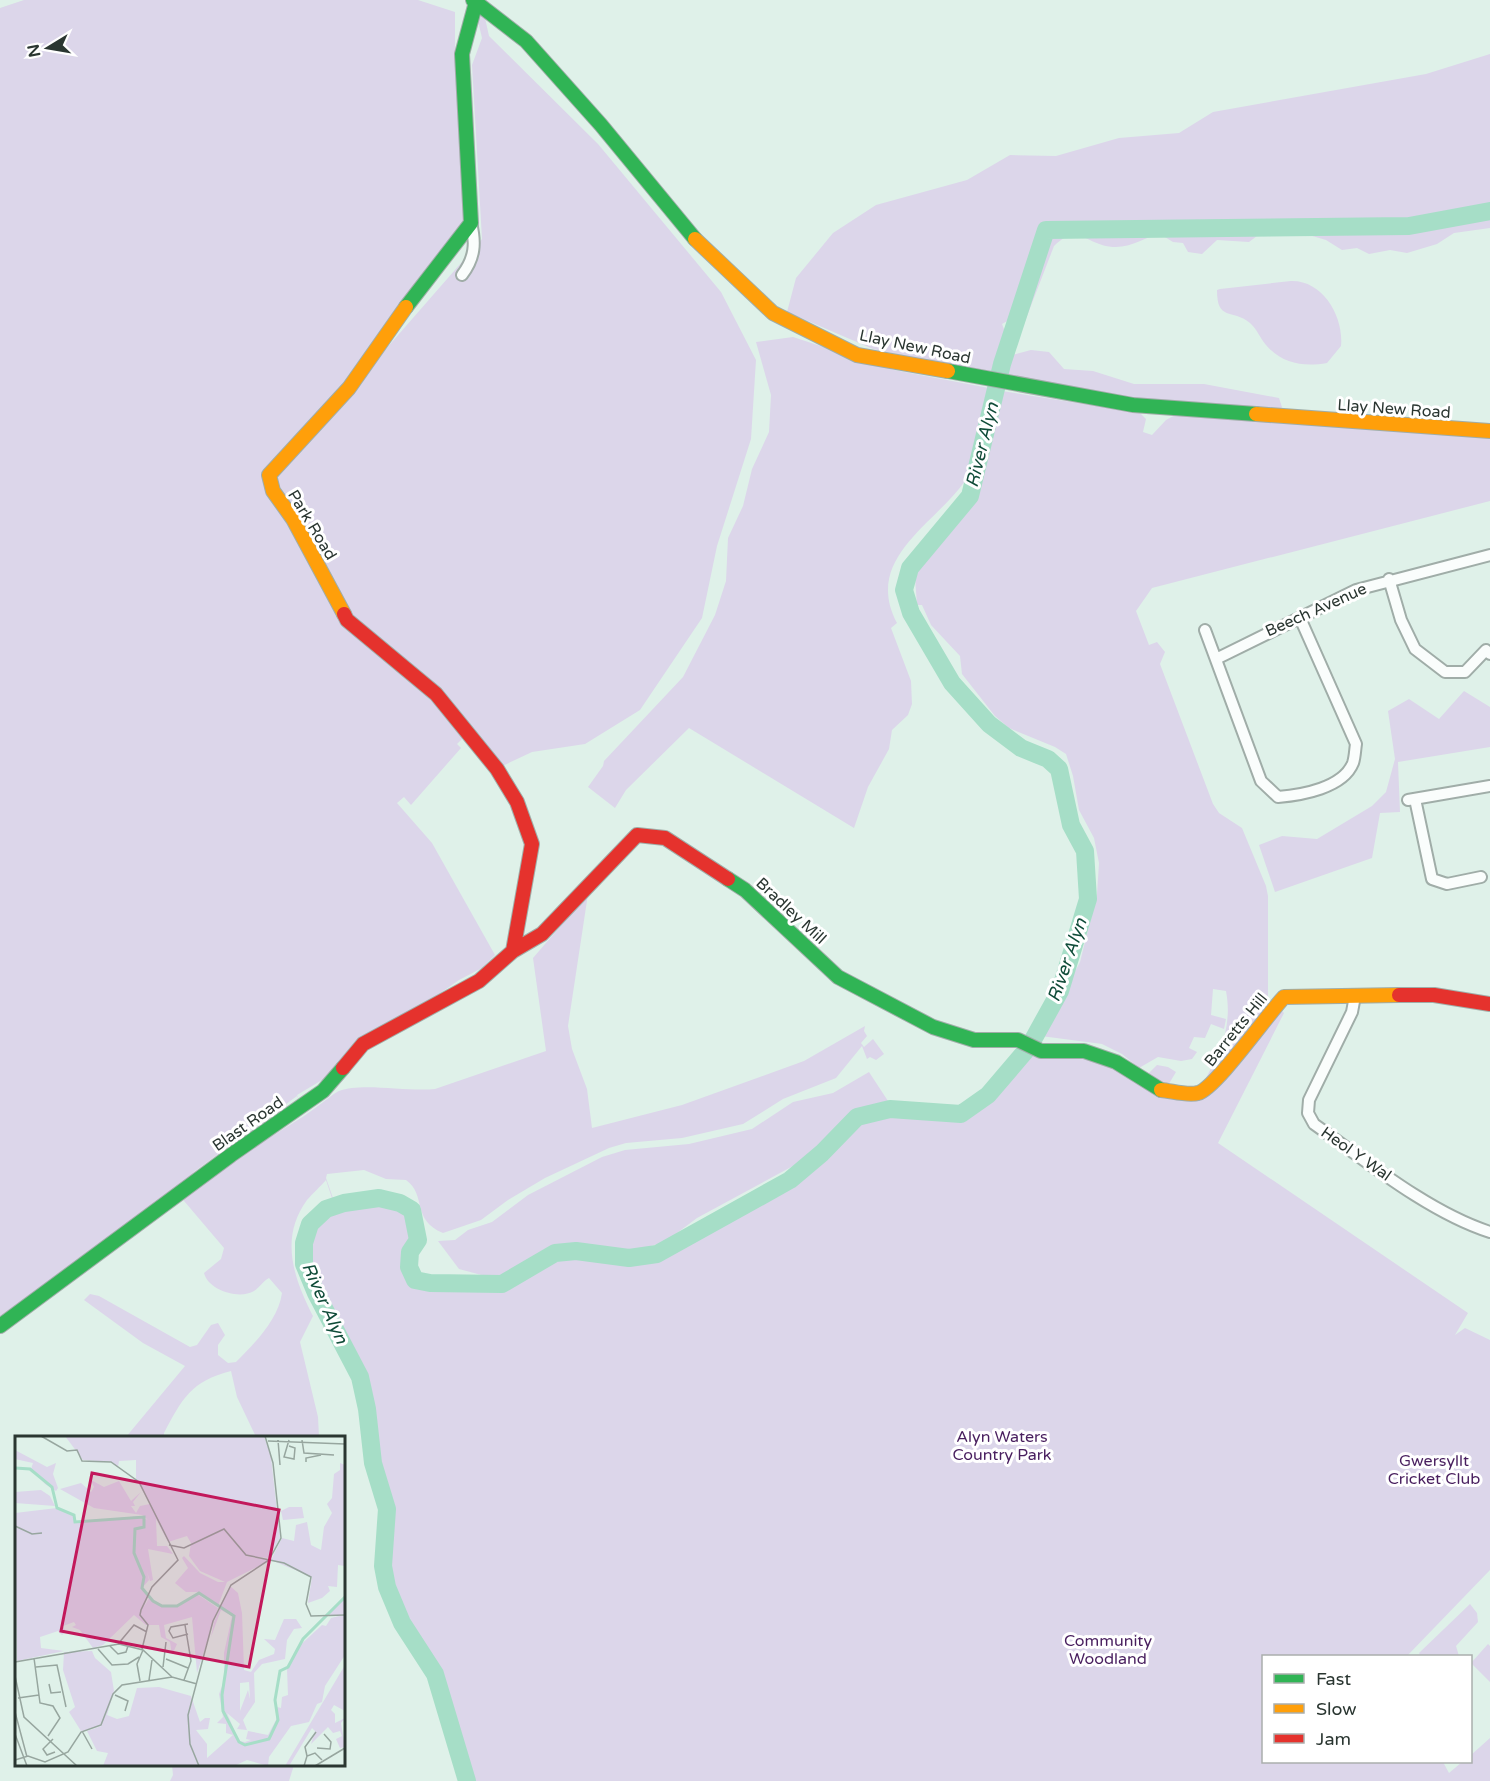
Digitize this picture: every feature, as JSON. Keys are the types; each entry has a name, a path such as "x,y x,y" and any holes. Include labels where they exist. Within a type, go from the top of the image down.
{"street":[{"path":"462,275 471,263 475,243 471,223 462,54 475,1"},
{"name":"Llay New Road","path":"475,1 526,41 601,125 687,231 773,312 858,355 1133,405 1490,431"},
{"name":"Park Road","path":"471,223 424,282 349,388 269,475 273,491 293,519 347,620 436,694 497,769 517,802 532,844 513,951"},
{"name":"Beech Avenue","path":"1216,659 1253,638 1356,590 1389,579 1490,555"},
{"path":"1389,579 1401,620 1415,649 1445,672 1465,672 1486,650"},
{"path":"1205,630 1261,781 1278,797 1304,795 1338,780 1353,764 1356,744 1300,618"},
{"path":"1478,876 1447,884 1432,879 1411,800 1490,786"},
{"name":"Bradley Mill","path":"513,951 542,934 637,835 665,838 745,890 838,977 933,1027 974,1040 1018,1040 1041,1051 1084,1051"},
{"name":"Blast Road","path":"0,1326 222,1162 323,1091 363,1044 479,981 513,951"},
{"path":"1355,996 1434,995 1490,1004"},
{"name":"Barretts Hill","path":"1084,1051 1116,1062 1159,1090 1197,1094 1212,1086 1260,1023 1284,997 1355,996"},
{"name":"Heol Y Wal","path":"1355,996 1352,1012 1309,1100 1308,1113 1314,1124 1403,1187 1475,1227 1490,1232"}],"green space":[{"path":"24,0 418,0 455,12 455,53 466,221 274,477 482,239 472,65 482,38 473,0 481,0 489,36 598,144 721,292 756,360 751,439 717,546 702,618 640,710 585,744 532,752 494,770 465,736 457,744 461,748 411,805 404,797 397,803 432,843 495,955 482,968 459,980 336,1066 322,1080 297,1095 304,1116 297,1096 195,1171 176,1191 0,1316 0,8"},
{"path":"1490,54 1490,228 1454,233 1437,244 1407,253 1390,250 1369,254 1357,248 1342,250 1326,240 1292,230 1265,230 1249,242 1217,240 1202,254 1188,252 1183,243 1173,242 1160,234 1116,247 1106,246 1077,235 1070,236 1054,246 1012,355 1031,350 1049,352 1064,369 1093,371 1134,384 1204,384 1279,398 1282,407 1278,413 1139,400 990,374 873,349 787,312 796,278 833,233 876,205 967,180 1010,155 1056,156 1119,138 1179,133 1213,112 1426,74","holes":["1017,299 1014,339 1006,344 1007,337 1002,324 1009,320"]},
{"path":"1291,281 1302,282 1322,293 1335,312 1339,323 1341,346 1327,363 1310,365 1286,360 1266,345 1250,323 1223,311 1220,307 1217,290"},
{"path":"793,337 894,370 989,388 981,436 971,471 952,497 907,545 895,562 889,580 889,600 897,623 891,628 911,681 912,704 908,715 892,730 889,749 868,787 854,828 689,728 626,790 615,808 588,787 604,761 683,677 715,615 726,581 728,538 743,506 752,469 769,432 771,395 756,342"},
{"path":"1002,391 1140,413 1146,419 1143,432 1152,435 1166,420 1177,414 1490,438 1490,501 1152,588 1136,611 1149,645 1157,642 1165,652 1160,664 1213,804 1219,813 1242,828 1268,896 1268,1011 1210,1083 1202,1085 1223,1041 1228,1017 1226,991 1213,989 1211,1015 1226,1019 1224,1029 1211,1024 1205,1038 1194,1037 1189,1048 1197,1052 1192,1059 1181,1061 1158,1057 1139,1068 1122,1054 1102,1044 1041,1036 1080,962 1097,894 1099,863 1094,838 1079,810 1073,776 1066,754 1055,747 1009,728 995,716 962,674 960,656 931,625 922,605 917,605 915,577 927,556 947,535 949,527 977,492"},
{"path":"1464,691 1490,707 1490,747 1398,762 1400,812 1380,813 1372,858 1275,892 1259,845 1282,836 1317,839 1372,806 1386,792 1395,759 1388,711 1409,699 1439,719"},
{"path":"588,894 568,1026 572,1049 587,1089 592,1128 682,1105 804,1061 865,1026 864,1031 867,1036 861,1043 864,1047 873,1039 884,1054 876,1060 870,1057 867,1059 862,1046 836,1078 783,1099 743,1124 682,1138 626,1143 609,1148 545,1178 508,1200 481,1220 443,1233 433,1228 427,1221 416,1193 406,1180 386,1179 364,1170 327,1174 326,1178 335,1204 383,1200 412,1210 418,1240 410,1260 415,1280 502,1284 555,1253 576,1251 629,1258 657,1254 790,1180 822,1153 857,1117 890,1109 961,1114 988,1095 1029,1047 1084,1053 1198,1101 1278,1007 1284,1013 1218,1143 1468,1313 1455,1335 1465,1328 1490,1340 1490,1570 1408,1655 1262,1655 1262,1763 1444,1763 1449,1773 1461,1763 1472,1763 1472,1754 1490,1738 1490,1781 467,1781 435,1674 402,1623 387,1587 383,1566 387,1509 373,1463 367,1409 360,1377 316,1293 304,1264 304,1243 310,1224 334,1204 326,1180 307,1200 298,1214 293,1229 292,1244 295,1273 313,1316 300,1342 318,1417 319,1436 256,1436 237,1397 231,1371 206,1380 189,1393 176,1410 164,1436 127,1436 185,1366 143,1343 84,1300 90,1294 99,1296 190,1347 197,1345 211,1325 218,1323 225,1335 218,1345 218,1355 228,1363 236,1362 258,1339 271,1322 280,1303 282,1293 269,1278 248,1294 225,1292 211,1284 204,1273 221,1259 224,1248 179,1195 304,1116 339,1091 360,1087 435,1089 546,1051 533,958"},
{"path":"1157,1065 1168,1067 1176,1072 1167,1087 1152,1082 1149,1073"},
{"path":"869,1072 888,1101 854,1112 804,1160 697,1218 665,1242 629,1252 605,1247 556,1247 544,1251 505,1274 489,1277 459,1269 438,1241 455,1240 468,1230 492,1222 528,1195 602,1157 625,1150 689,1144 752,1129 793,1102 833,1093"},
{"path":"1470,1604 1477,1613 1478,1622 1456,1646 1459,1655 1420,1655 1419,1653"},
{"path":"1488,1644 1490,1646 1490,1682 1472,1664"},
{"path":"172,1766 294,1766 289,1781 170,1781 173,1775"}],"waterway":[{"name":"River Alyn","path":"467,1781 435,1674 402,1623 387,1587 383,1566 387,1509 373,1463 367,1409 360,1377 316,1293 304,1264 304,1243 310,1224 326,1209 344,1203 379,1198 400,1203 412,1210 418,1240 410,1252 409,1267 415,1280 430,1283 502,1284 555,1253 576,1251 629,1258 657,1254 790,1180 822,1153 857,1117 890,1109 961,1114 988,1095 1029,1047 1060,991 1088,899 1085,851 1071,825 1059,769 1048,759 1021,748 989,724 952,683 911,613 904,590 910,568 970,496 1002,364 1046,230 1409,226 1490,211"}],"traffic: fast":[{"path":"473,0 526,41 601,125 695,239"},
{"path":"406,307 471,223 462,54 476,2"},
{"path":"948,371 1133,405 1256,414"},
{"path":"728,879 745,890 838,977 933,1027 974,1040 1018,1040 1041,1051 1084,1051 1116,1062 1161,1090"},
{"path":"0,1326 231,1155 323,1091 343,1068"}],"traffic: slow":[{"path":"695,239 773,313 857,355 948,371"},
{"path":"344,614 293,519 273,491 269,475 349,388 406,307"},
{"path":"1256,414 1490,431"},
{"path":"1161,1090 1190,1094 1198,1093 1206,1088 1228,1066 1284,997 1399,995"}],"traffic: jam":[{"path":"344,614 347,620 436,694 497,769 517,802 532,844 513,951"},
{"path":"343,1068 363,1044 479,981 513,951 542,934 637,835 665,838 728,879"},
{"path":"1399,995 1434,995 1490,1004"}],"park label":[{"name":"Alyn Waters Country Park","path":"1002,1446"},
{"name":"Gwersyllt Cricket Club","path":"1434,1470"},
{"name":"Community Woodland","path":"1108,1650"}]}
